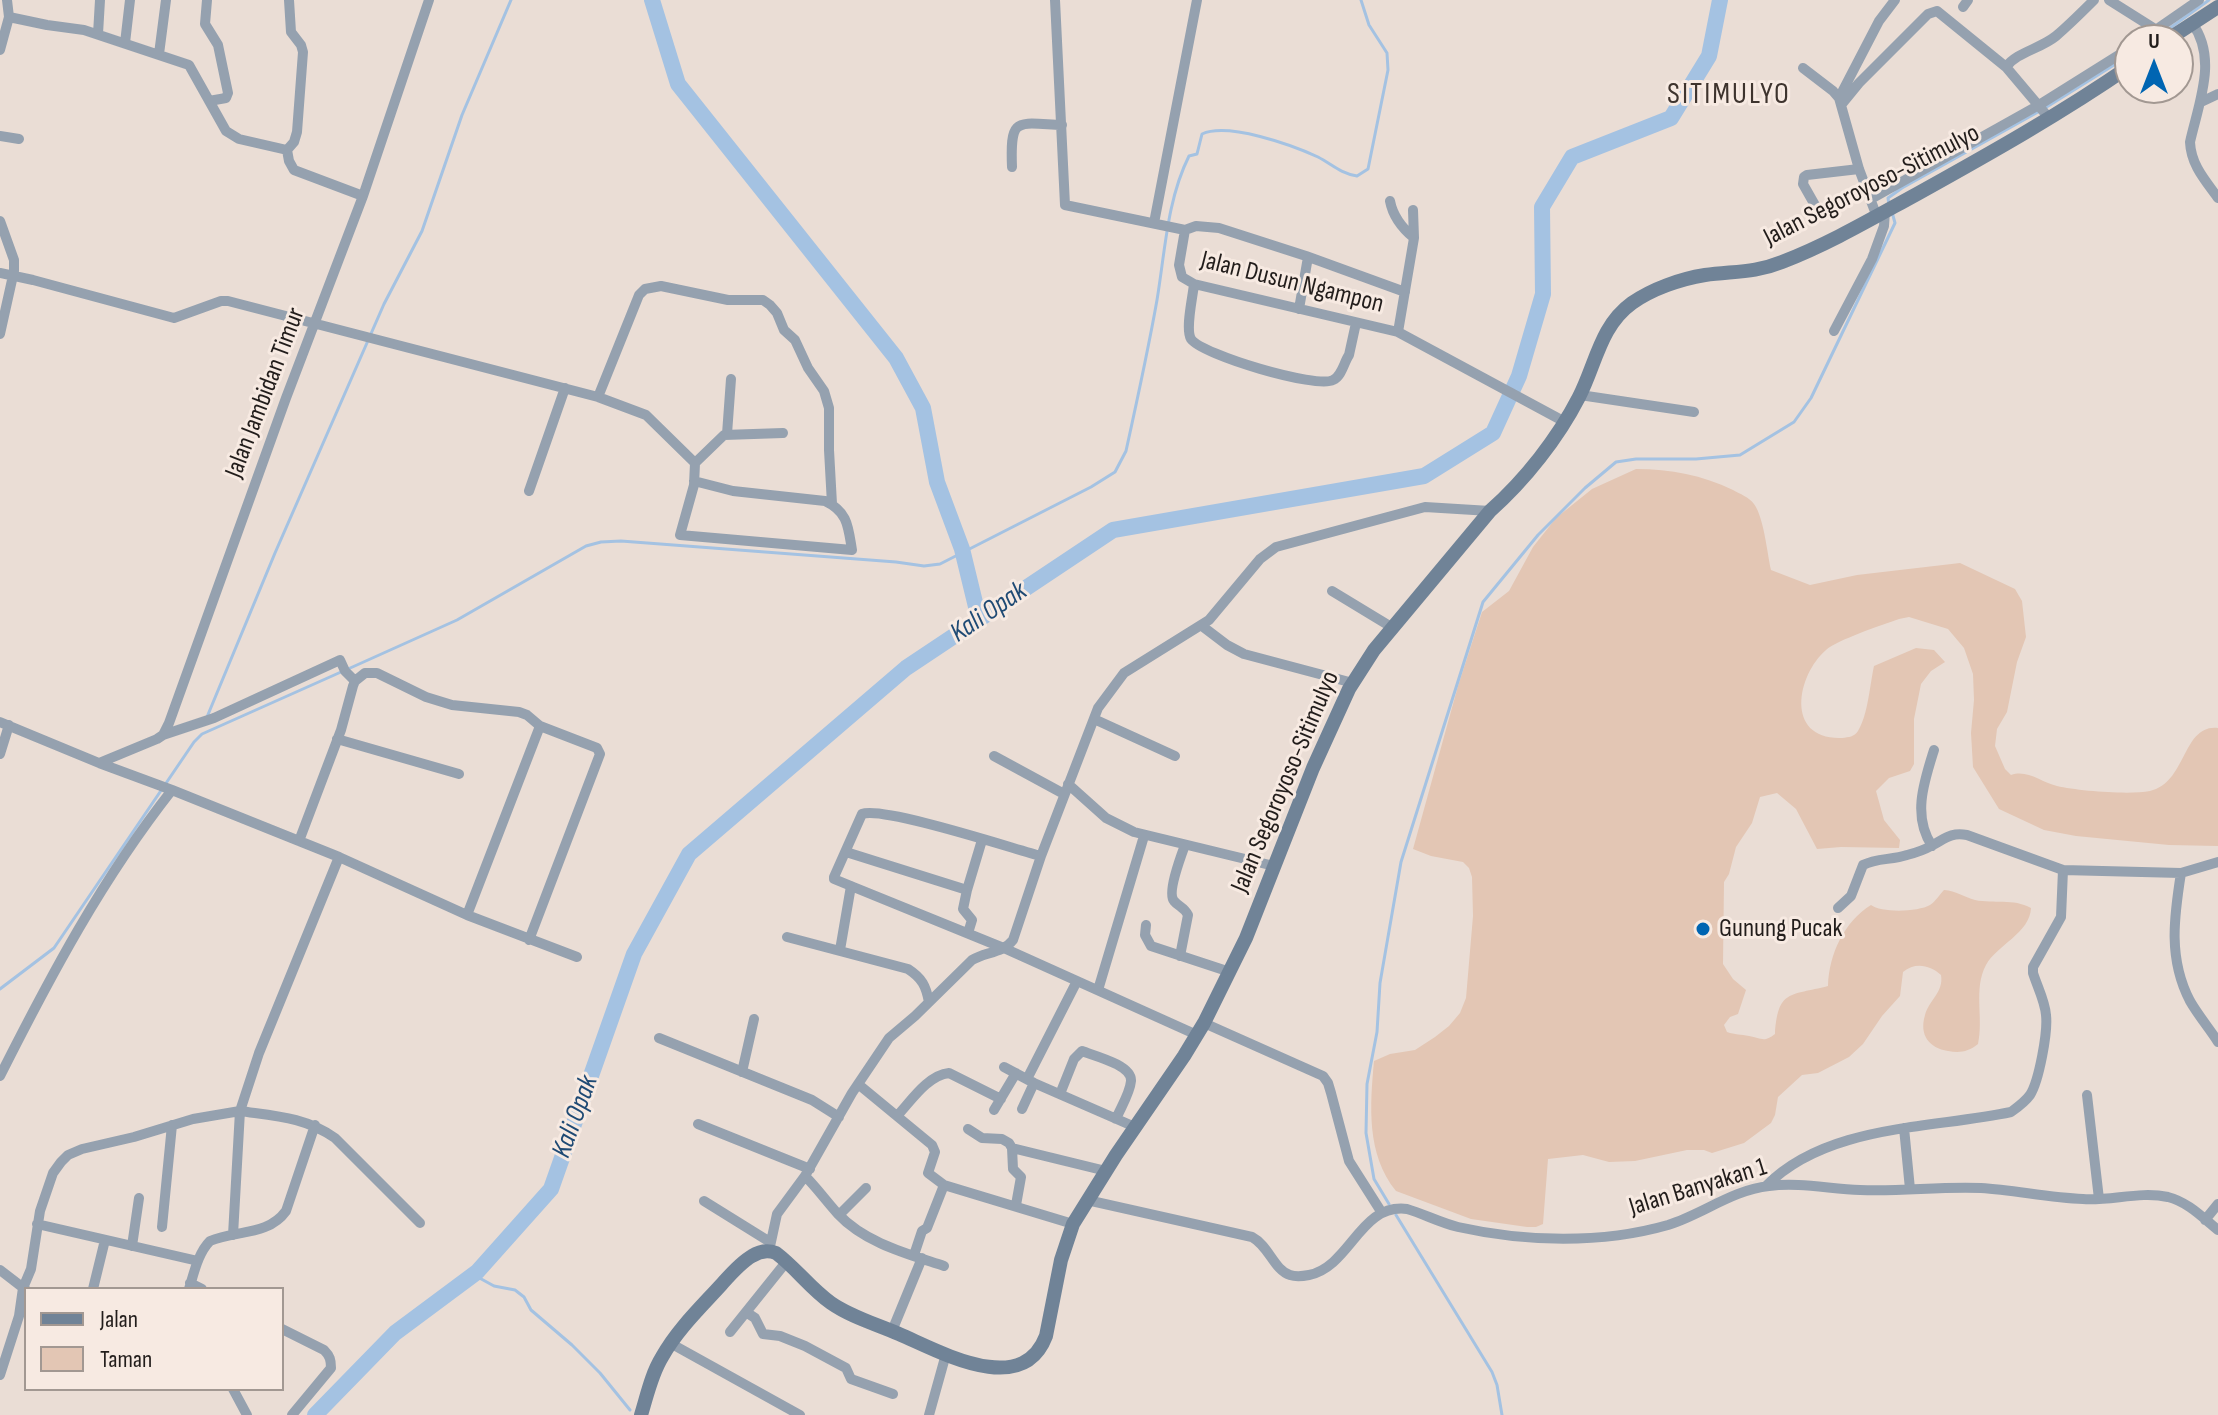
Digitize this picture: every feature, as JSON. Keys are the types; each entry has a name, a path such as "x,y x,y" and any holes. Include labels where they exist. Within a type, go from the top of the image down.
{"main road":[{"path":"2192,23 2218,7"},
{"name":"Jalan Segoroyoso-Sitimulyo","path":"770,1246 832,1304 946,1354 980,1366 1003,1368 1023,1362 1036,1352 1046,1336 1061,1260 1073,1224 1201,1029 1246,938 1313,768 1353,683 1393,628 1565,422 1606,333 1627,307 1640,298 1683,280 1750,272 1785,261 1887,211 2049,118 2114,76"},
{"path":"641,1415 653,1376 670,1343 742,1263 770,1246"}],"street":[{"path":"0,50 9,17 7,0"},
{"path":"98,34 100,0"},
{"path":"125,43 130,0"},
{"path":"159,54 166,0"},
{"path":"207,0 205,24 218,45 228,93 226,98 209,101"},
{"path":"287,150 297,132 303,52 291,32 289,0"},
{"name":"Jalan Jambidan Timur","path":"163,735 363,196 429,0"},
{"name":"Jalan Dusun Ngampon","path":"1055,0 1065,205 1185,230 1196,226 1219,228 1405,292"},
{"path":"1164,225 1197,0"},
{"path":"1840,101 1879,21 1895,0"},
{"path":"2006,67 2013,59 2036,50 2056,37 2094,0"},
{"path":"2109,0 2147,24"},
{"path":"2163,24 2199,0"},
{"path":"1840,101 1928,14 1935,11 2006,67 2049,118"},
{"path":"9,17 84,30 189,65 220,124 231,136 287,150"},
{"path":"2192,23 2201,34 2208,66 2190,142 2191,154 2195,166 2218,198"},
{"path":"1871,199 2039,105 2114,58"},
{"path":"1803,68 1833,91 1840,101 1871,199 1887,211 1872,259 1834,331"},
{"path":"2201,102 2218,94"},
{"path":"1012,167 1011,139 1017,127 1023,124 1062,125"},
{"path":"0,136 19,139"},
{"path":"287,150 294,170 363,196"},
{"path":"1820,214 1803,184 1804,177 1859,169"},
{"path":"1390,201 1392,212 1414,238"},
{"name":"Jalan Dusun Ngampon","path":"1185,230 1180,273 1194,284 1398,332 1414,238 1413,210"},
{"path":"0,221 14,260 0,334"},
{"path":"1299,309 1308,257"},
{"path":"0,273 174,318 224,300 598,397 651,418 695,463"},
{"path":"1194,284 1189,331 1191,339 1200,347 1238,363 1276,373 1321,382 1332,381 1349,355 1356,323"},
{"path":"598,397 639,295 645,289 661,286 728,300 763,300 777,313 784,330 795,340 808,368 824,391 829,408 832,504"},
{"path":"1398,332 1565,422"},
{"path":"727,434 731,379"},
{"path":"529,491 565,388"},
{"path":"1580,395 1694,412"},
{"path":"694,481 733,491 832,504 845,519 852,550 680,535 694,481 695,463 718,439 727,434 783,433"},
{"path":"704,1201 770,1246 777,1214 808,1173 858,1084 891,1035 972,960 1006,949 1013,940 1041,856 1098,708 1124,673 1202,626 1260,559 1276,547 1425,507 1490,511"},
{"path":"1332,591 1393,628"},
{"path":"1202,626 1244,654 1353,683"},
{"path":"99,763 151,743 163,735 214,718 340,660 355,681"},
{"path":"299,841 355,681 365,673 377,673 438,701 466,708 527,715 540,726 597,748 600,754 529,940"},
{"path":"1094,719 1175,756"},
{"path":"0,754 4,724 339,857 467,915 577,957"},
{"path":"467,915 540,726"},
{"path":"337,739 459,774"},
{"path":"1932,846 1923,828 1921,793 1934,750"},
{"path":"994,756 1066,789 1106,818 1144,836 1274,866"},
{"path":"0,1076 99,892 166,787"},
{"path":"1041,856 898,816 868,811 862,814 834,879 1098,990 1323,1076 1328,1083 1349,1161 1382,1213 1368,1223 1331,1266 1305,1276 1291,1276 1280,1269 1260,1241 1252,1237 1087,1200"},
{"path":"1838,908 1851,896 1863,865 1902,857 1932,846 1948,835 1959,834 2063,870 2181,873 2218,862"},
{"path":"1098,990 1144,836"},
{"path":"968,933 972,920 963,909 982,840"},
{"path":"1180,956 1188,915 1175,902 1171,892 1185,845"},
{"path":"846,852 967,890"},
{"path":"233,1235 240,1111 259,1053 339,857"},
{"path":"1766,1186 1778,1174 1809,1154 1837,1144 1904,1128 2011,1112 2022,1104 2031,1093 2047,1020 2033,967 2061,917 2063,870"},
{"path":"2181,873 2173,922 2180,978 2191,1002 2218,1042"},
{"path":"840,950 851,886"},
{"path":"1146,925 1145,935 1151,946 1230,972"},
{"path":"787,937 908,969 918,975 926,987 929,1002"},
{"path":"1022,1109 1030,1081 1077,981"},
{"path":"742,1072 754,1019"},
{"path":"659,1038 812,1100 839,1117"},
{"path":"1060,1094 1074,1059 1082,1051 1118,1065 1129,1071 1131,1077 1116,1119"},
{"path":"1004,1067 1135,1127"},
{"path":"897,1116 931,1080 942,1074 949,1073 1001,1099"},
{"path":"994,1110 1016,1073"},
{"path":"858,1084 934,1148 935,1155 928,1173 944,1185 1073,1224"},
{"path":"2087,1095 2099,1199"},
{"path":"26,1287 37,1224 53,1173 68,1155 212,1114 240,1111 303,1120 315,1125 335,1138 420,1223"},
{"path":"698,1124 808,1173 839,1215 851,1225 886,1246 944,1266"},
{"path":"162,1227 172,1125"},
{"path":"190,1286 198,1261 210,1241 264,1229 280,1219 286,1211 315,1125"},
{"path":"1904,1128 1910,1189"},
{"path":"968,1129 982,1138 1002,1139 1009,1143 1013,1169 1021,1177 1016,1205"},
{"path":"1012,1148 1106,1171"},
{"path":"892,1331 918,1257 922,1231 927,1228 944,1185"},
{"name":"Jalan Banyakan 1","path":"1382,1213 1407,1209 1456,1226 1499,1235 1591,1237 1643,1231 1669,1224 1696,1215 1723,1199 1766,1186 1863,1190 1980,1188 2069,1198 2167,1197 2189,1206 2218,1230"},
{"path":"839,1215 866,1188"},
{"path":"132,1246 139,1198"},
{"path":"2205,1220 2218,1204"},
{"path":"37,1224 198,1261"},
{"path":"93,1287 105,1240"},
{"path":"730,1332 787,1261"},
{"path":"0,1270 24,1288"},
{"path":"0,1375 24,1294"},
{"path":"746,1312 755,1318 763,1334 780,1336 805,1346 846,1368 851,1379 893,1394"},
{"path":"284,1330 324,1350 331,1360 331,1368 292,1415"},
{"path":"670,1343 800,1415"},
{"path":"929,1415 946,1354"},
{"path":"234,1391 247,1415"}],"green space":[{"path":"1636,469 1698,477 1747,498 1754,504 1760,518 1771,570 1810,585 1857,575 1960,563 2015,589 2022,601 2026,637 2017,662 2007,712 1997,729 1995,746 2005,769 2011,775 2028,775 2066,788 2150,791 2162,786 2171,777 2197,735 2206,729 2218,728 2218,846 2169,845 2076,836 2044,830 1999,809 1973,767 1973,674 1964,648 1948,629 1909,617 1840,642 1826,650 1816,661 1803,690 1801,704 1804,718 1811,729 1824,736 1842,738 1853,736 1858,731 1874,666 1916,648 1934,650 1945,662 1931,671 1921,684 1914,719 1914,764 1910,771 1889,778 1876,791 1884,820 1900,840 1899,848 1817,849 1796,809 1777,793 1760,797 1752,823 1736,847 1724,882 1723,964 1733,979 1746,990 1738,1014 1730,1017 1724,1025 1730,1033 1762,1039 1771,1037 1775,1034 1779,1009 1788,997 1828,986 1835,951 1846,930 1861,912 1871,905 1891,910 1924,907 1944,890 1975,900 2017,903 2031,908 2025,925 1991,958 1982,974 1978,1044 1967,1050 1952,1052 1931,1044 1923,1022 1940,986 1941,975 1927,967 1912,967 1903,972 1900,996 1863,1044 1849,1057 1818,1073 1802,1075 1778,1097 1771,1123 1744,1143 1712,1153 1687,1150 1635,1161 1609,1162 1583,1155 1548,1159 1543,1224 1527,1227 1471,1219 1396,1191 1379,1161 1372,1129 1374,1061 1390,1054 1415,1050 1435,1037 1460,1013 1466,998 1473,916 1469,868 1463,862 1413,849 1482,612 1509,591 1533,547 1556,518 1592,489"}],"waterway":[{"path":"207,717 384,304 422,231 462,115 511,0"},
{"path":"652,0 678,84 896,358 923,408 937,482 962,549 979,619"},
{"path":"348,669 457,620 586,546 601,542 621,541 924,566 940,564 1115,472 1126,451 1154,319 1176,190 1189,156 1197,154 1202,134 1213,131 1243,133 1307,152 1351,175 1357,176 1368,169 1388,70 1387,53 1369,25 1361,0"},
{"name":"Kali Opak","path":"315,1415 395,1333 477,1272 551,1189 634,954 689,854 906,668 1113,530 1424,476 1493,433 1519,376 1543,294 1542,207 1572,157 1671,118 1709,56 1720,0"},
{"path":"2176,24 2209,0"},
{"path":"2045,108 2114,65"},
{"path":"1889,205 1888,198 1902,188 2038,112"},
{"path":"1389,1204 1374,1179 1366,1133 1367,1084 1377,1032 1380,983 1401,862 1483,602 1538,535 1616,462 1740,455 1794,422 1811,398 1895,223 1892,212"},
{"path":"0,989 54,948 202,734 341,672"},
{"path":"1396,1215 1492,1372 1502,1415"},
{"path":"474,1275 494,1286 515,1290 524,1297 531,1310 600,1373 630,1410"}],"place":[{"name":"Gunung Pucak","path":"1703,929"}],"district":[{"name":"SITIMULYO","path":"1729,95"}]}
